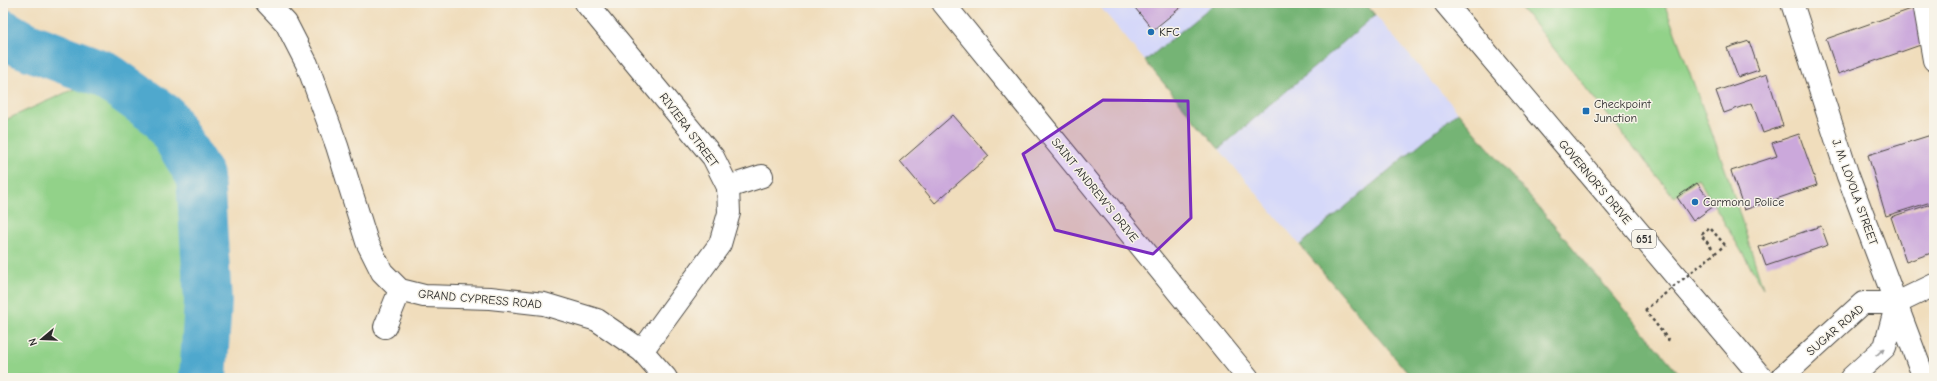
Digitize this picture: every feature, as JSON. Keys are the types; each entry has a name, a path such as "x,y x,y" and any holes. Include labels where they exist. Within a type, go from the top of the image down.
{"main road":[{"name":"GRAND CYPRESS ROAD","path":"267,3 286,23 307,64 336,146 367,242 382,272 400,290 424,296 490,298 544,304 597,320 642,351 666,378"},
{"name":"RIVIERA STREET","path":"586,3 709,152 728,187 729,214 720,244 642,351"},
{"name":"SAINT ANDREW'S DRIVE","path":"943,3 1248,378"},
{"name":"GOVERNOR'S DRIVE","path":"1444,3 1762,378"},
{"name":"J. M. LOYOLA STREET","path":"1792,3 1848,176 1924,378"},
{"path":"1924,3 1932,27 1934,60"},
{"path":"728,187 762,176"},
{"name":"SUGAR ROAD","path":"1782,378 1863,303 1897,303 1934,285"},
{"path":"385,327 400,290"},
{"path":"1851,378 1885,347 1897,303"}],"path":[{"path":"1670,342 1645,310 1725,245 1710,228 1701,235 1712,248"}],"highlighted area":[{"path":"1103,100 1188,101 1191,218 1153,254 1055,230 1023,154"}],"shaded area":[{"name":"KFC","path":"1097,3 1215,3 1145,61"},
{"path":"1375,15 1458,112 1300,245 1219,149"}],"green space":[{"path":"1215,3 1365,3 1375,15 1219,149 1145,61"},
{"path":"1517,3 1664,3 1727,174 1763,288 1698,178 1674,197"},
{"path":"105,75 164,117 200,176 208,302 203,378 3,378 3,121"},
{"path":"1458,112 1683,378 1412,378 1300,245"}],"building":[{"path":"1131,3 1186,3 1153,30"},
{"path":"1917,7 1929,42 1838,74 1826,39"},
{"path":"1749,41 1759,70 1738,77 1727,48"},
{"path":"1767,74 1783,126 1763,133 1752,103 1724,113 1716,91"},
{"path":"953,115 989,156 935,203 900,161"},
{"path":"1799,134 1817,185 1744,210 1731,171 1777,156 1772,143"},
{"path":"1931,135 1934,145 1934,201 1886,216 1868,155"},
{"name":"Carmona Police","path":"1697,183 1714,206 1693,221 1677,197"},
{"path":"1934,203 1934,252 1906,262 1891,217"},
{"path":"1821,226 1828,245 1766,266 1759,247"}],"waterway":[{"path":"3,33 22,44 105,75 164,117 200,176 208,302 203,378"}],"place":[{"name":"KFC","path":"1151,32"},
{"name":"Checkpoint Junction","path":"1586,111"},
{"name":"Carmona Police","path":"1695,202"}]}
